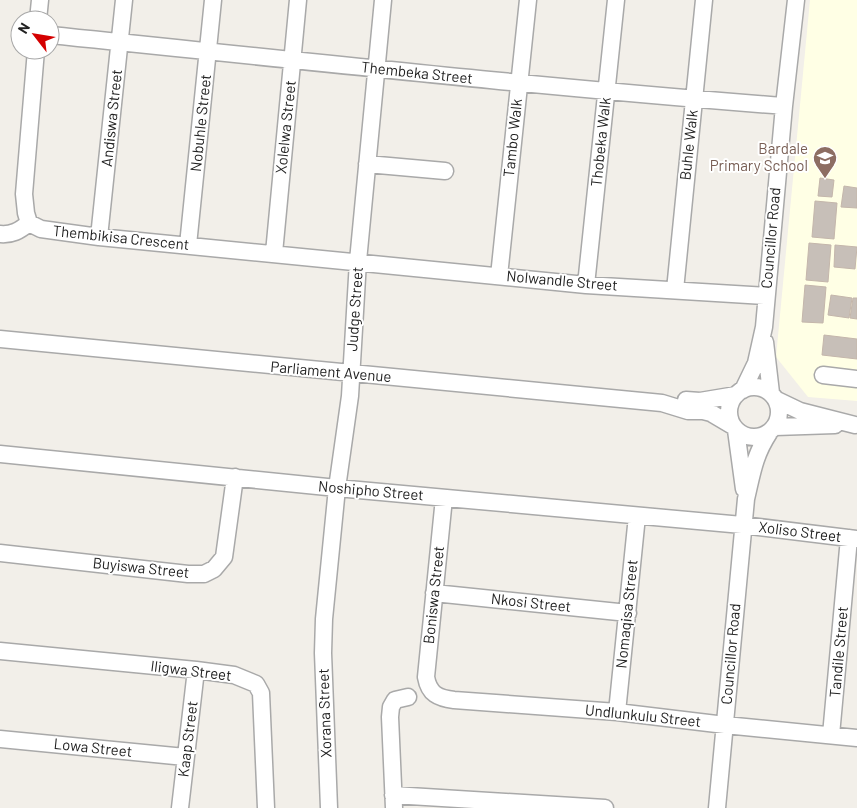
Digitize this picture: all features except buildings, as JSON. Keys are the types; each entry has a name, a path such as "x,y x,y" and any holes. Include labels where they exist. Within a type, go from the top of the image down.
{"street":[{"name":"Andiswa Street","path":"99,237 124,0"},
{"name":"Nobuhle Street","path":"188,245 213,0"},
{"name":"Xolelwa Street","path":"274,253 298,0"},
{"name":"Judge Street","path":"324,618 351,374 358,261 383,0"},
{"name":"Tambo Walk","path":"498,276 528,0"},
{"name":"Thobeka Walk","path":"586,285 616,0"},
{"name":"Buhle Walk","path":"675,290 704,0"},
{"name":"Councillor Road","path":"739,392 756,362 764,327 784,106 796,0"},
{"name":"Thembeka Street","path":"60,37 519,83 784,106"},
{"path":"0,234 19,231 29,223 24,194 35,60"},
{"path":"367,164 444,171"},
{"name":"Thembikisa Crescent","path":"29,223 41,229 99,237 358,261"},
{"name":"Nolwandle Street","path":"358,261 586,285 766,296"},
{"name":"Councillor Road","path":"764,327 774,397"},
{"name":"Parliament Avenue","path":"0,340 662,403 690,400 700,401 739,392"},
{"path":"823,375 857,379"},
{"path":"757,387 800,411 856,425 772,430 762,436 748,437 734,428 729,410 731,402 739,392 757,387"},
{"path":"772,430 780,414 774,397"},
{"name":"Parliament Avenue","path":"662,403 688,411 711,413 734,428"},
{"name":"Councillor Road","path":"734,428 746,499"},
{"name":"Councillor Road","path":"717,808 742,525 754,462 759,448 772,430"},
{"name":"Noshipho Street","path":"0,454 337,488 742,525"},
{"name":"Buyiswa Street","path":"0,553 178,573 204,574 214,569 224,557 235,477"},
{"name":"Boniswa Street","path":"431,692 427,685 426,677 444,498"},
{"name":"Nomaqisa Street","path":"617,712 637,516"},
{"name":"Xoliso Street","path":"742,525 853,539"},
{"name":"Tandile Street","path":"830,736 849,633 853,539"},
{"name":"Nkosi Street","path":"434,593 628,613"},
{"name":"Xorana Street","path":"324,618 323,653 329,808"},
{"name":"Iligwa Street","path":"0,652 196,670 234,675 256,684 261,693 266,808"},
{"name":"Kaap Street","path":"180,808 196,670"},
{"name":"Undlunkulu Street","path":"431,692 436,696 454,700 617,712 725,726 857,738"},
{"path":"408,697 395,700 391,707 393,801 605,808"},
{"name":"Lowa Street","path":"0,739 185,757"}],"shaded area":[{"name":"Bardale Primary School","path":"810,0 857,0 857,401 808,397 776,357"}],"place":[{"name":"Bardale Primary School","path":"825,179"}]}
